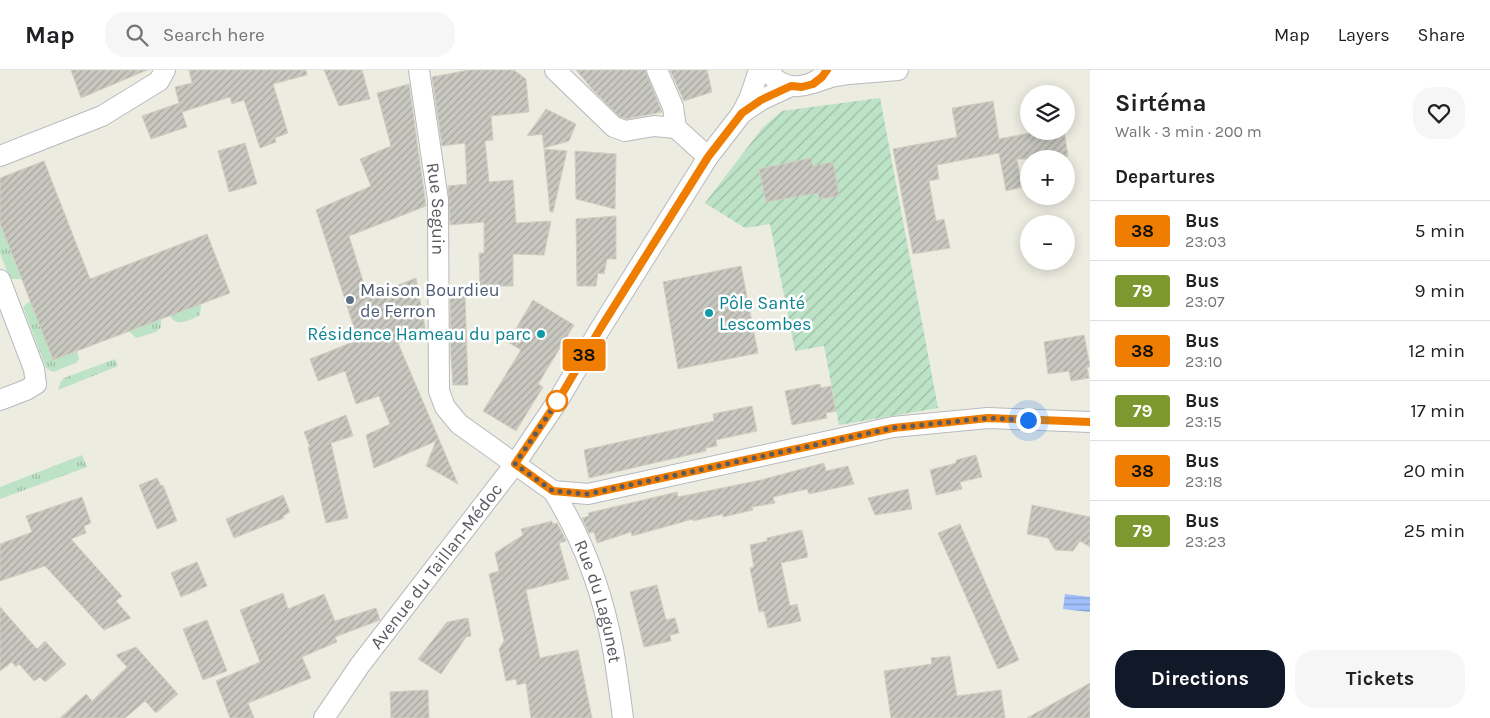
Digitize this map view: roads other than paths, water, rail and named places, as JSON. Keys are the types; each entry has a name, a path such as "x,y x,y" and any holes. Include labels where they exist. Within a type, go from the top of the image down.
{"street":[{"path":"0,156 102,116 159,80 164,70"},
{"name":"Rue Seguin","path":"420,70 438,200 440,391 445,407 459,424 553,491"},
{"path":"555,70 614,127 625,131 654,126 676,128 708,157"},
{"path":"657,70 673,107 676,128"},
{"name":"Avenue du Taillan-Médoc","path":"324,718 360,665 515,464 559,399 600,329 708,157 742,113 750,97 759,70"},
{"path":"768,70 780,82 791,86"},
{"name":"Avenue du Taillan-Médoc","path":"742,113 761,100 791,86 802,87 820,77 898,70"},
{"path":"0,280 34,369 36,384 0,400"},
{"path":"553,491 588,494 893,428 988,418 1090,422"},
{"name":"Rue du Lagunet","path":"553,491 570,519 584,549 600,596 613,648 623,718"}],"water":[{"path":"1065,594 1090,597 1090,612 1063,609"}],"place":[{"name":"Maison Bourdieu de Ferron","path":"350,300"},
{"name":"Pôle Santé Lescombes","path":"709,313"},
{"name":"Résidence Hameau du parc","path":"541,334"}]}
